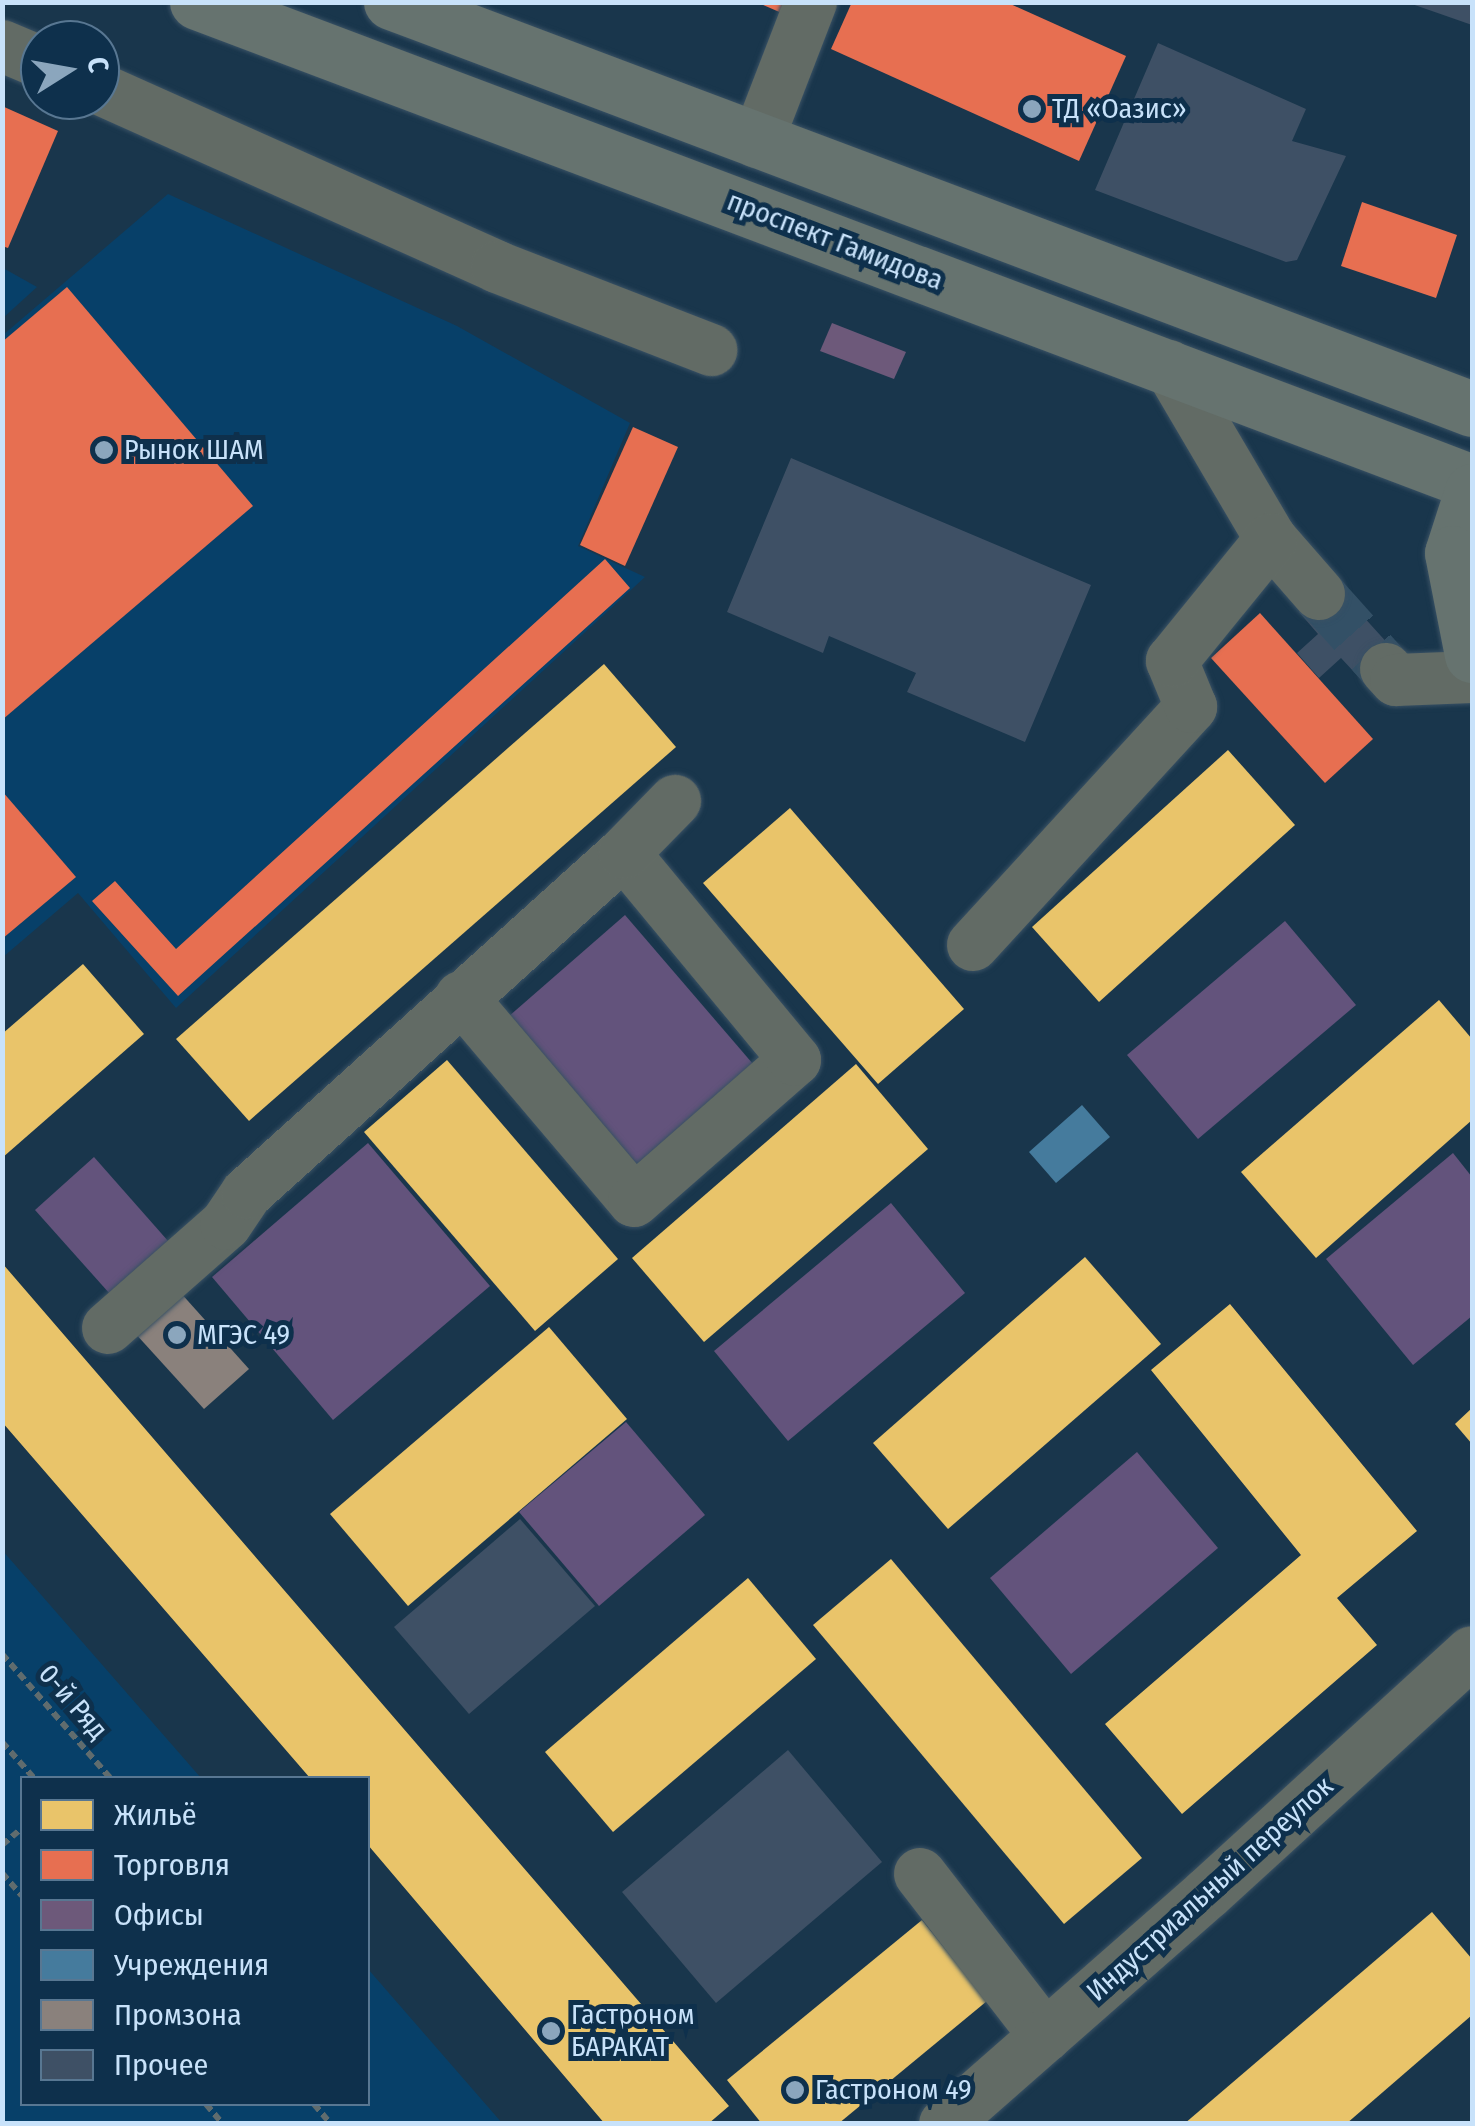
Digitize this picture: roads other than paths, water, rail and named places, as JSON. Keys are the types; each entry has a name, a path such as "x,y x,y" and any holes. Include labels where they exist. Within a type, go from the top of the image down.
{"main road":[{"name":"проспект Гамидова","path":"197,2 1472,482"},
{"path":"392,2 757,142 1405,380 1472,410"},
{"path":"1472,492 1452,553 1472,655"},
{"path":"1472,522 1460,554 1472,623"}],"street":[{"path":"757,142 811,2"},
{"path":"120,98 497,267 711,350"},
{"path":"1169,366 1271,540 1319,594"},
{"path":"973,945 1190,708 1172,662 1271,540"},
{"path":"1386,670 1396,680 1472,677"},
{"path":"108,1328 226,1224 247,1194 624,853 675,801"},
{"path":"461,997 634,1201 796,1060 624,853"},
{"name":"Индустриальный переулок","path":"945,2124 1472,1652"},
{"path":"920,1874 1044,2036"}],"tunnel":[{"path":"1319,594 1386,669"}],"place":[{"name":"ТД «Оазис»","path":"1032,109"},
{"name":"Рынок ШАМ","path":"104,450"},
{"name":"МГЭС 49","path":"177,1335"},
{"name":"Гастроном БАРАКАТ","path":"551,2031"},
{"name":"Гастроном 49","path":"795,2090"}]}
